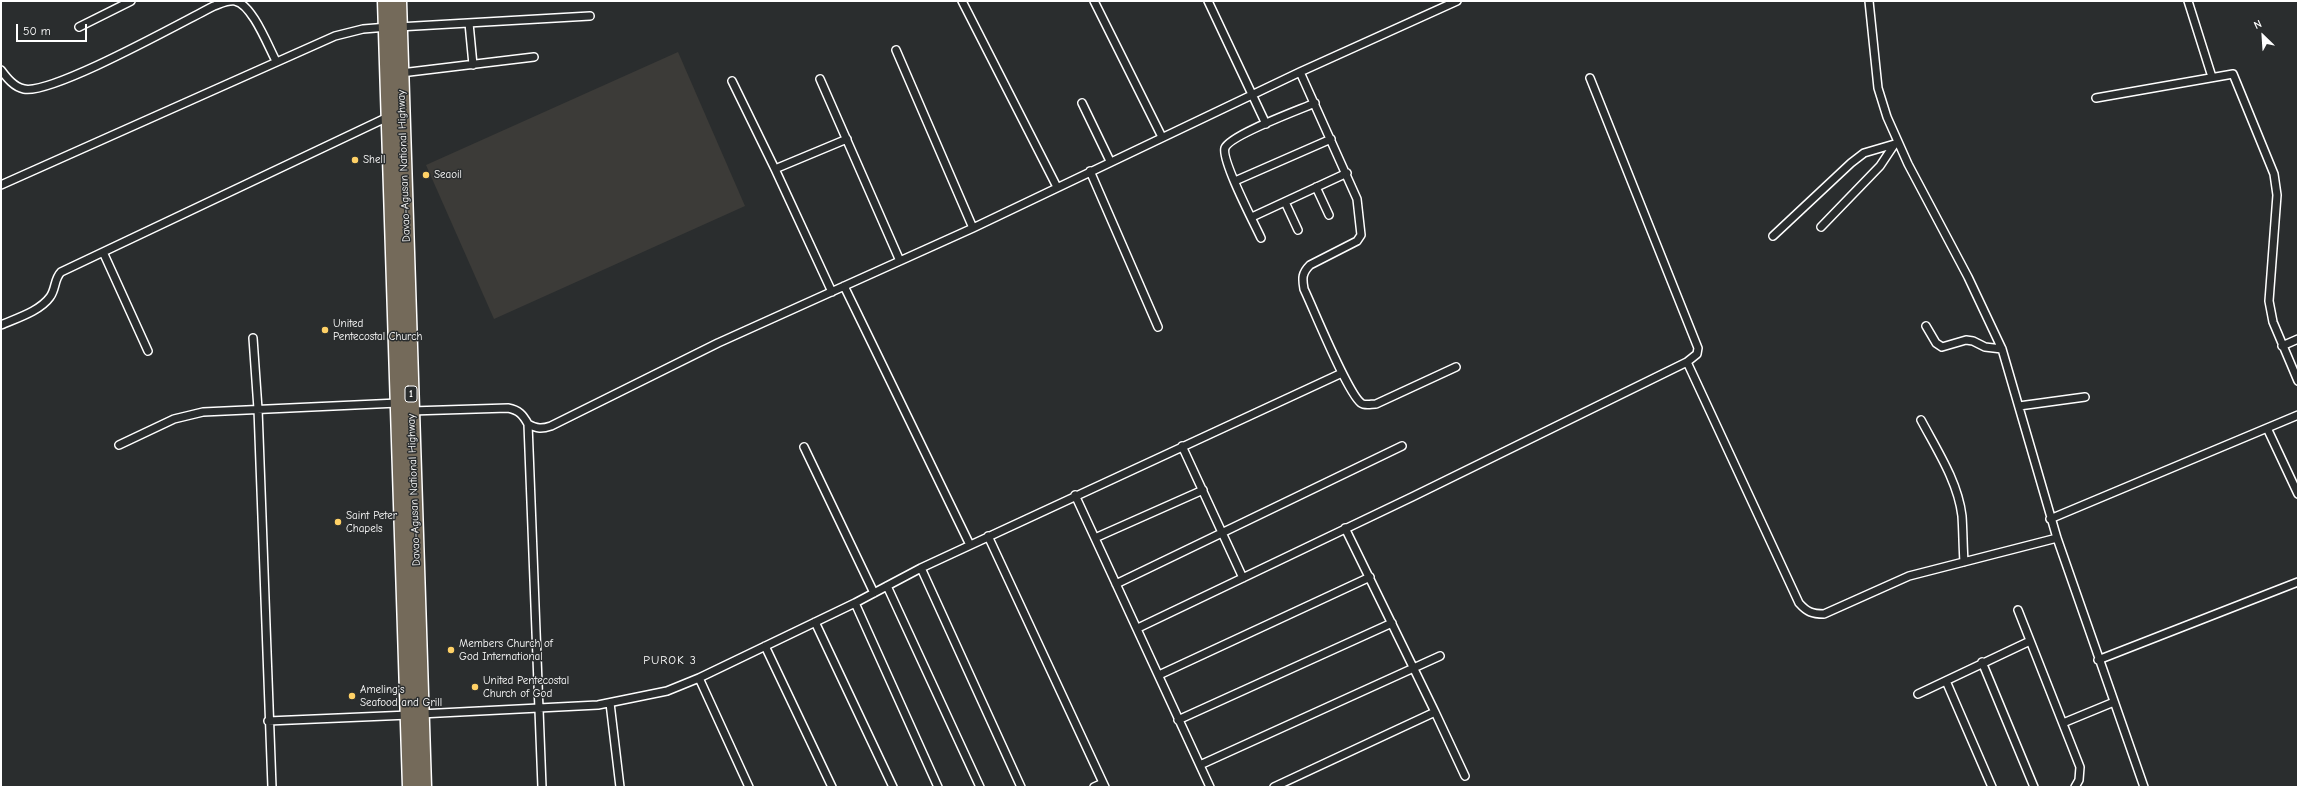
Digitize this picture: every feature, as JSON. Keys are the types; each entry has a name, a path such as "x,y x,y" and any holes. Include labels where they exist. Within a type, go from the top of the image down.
{"highway":[{"name":"Davao-Agusan National Highway","path":"385,1 393,27 401,73 396,115"},
{"name":"Davao-Agusan National Highway","path":"399,1 393,27 403,409 415,715 424,787"},
{"name":"Davao-Agusan National Highway","path":"410,787 415,715"}],"street":[{"path":"79,27 131,1"},
{"path":"1,70 10,82 24,89 38,89 77,74 214,6 235,1 245,5 252,15 276,61"},
{"path":"962,1 1057,187"},
{"path":"1094,1 1162,137"},
{"path":"1208,1 1266,124"},
{"path":"528,424 535,428 543,429 551,426 718,343 973,228 1162,137 1252,97 1300,72 1457,1"},
{"path":"1869,1 1878,88 1896,144 1968,277 2002,349 2050,519 2098,660 2144,787"},
{"path":"2188,1 2212,77"},
{"path":"1,184 276,61 348,31 393,27 590,16"},
{"path":"470,23 473,65"},
{"path":"896,50 973,228"},
{"path":"401,73 534,57"},
{"path":"1300,72 1357,198 1361,235 1357,242 1310,265 1304,271 1302,279 1304,289 1342,373 1356,398 1362,403 1368,405 1376,404 1456,367"},
{"path":"2096,98 2233,74 2274,174 2276,195 2269,301 2273,322 2298,381"},
{"path":"1138,628 1412,497 1688,362 1697,354 1698,348 1590,78"},
{"path":"820,79 900,261"},
{"path":"732,81 832,292"},
{"path":"1261,238 1224,156 1225,148 1236,137 1315,103"},
{"path":"1082,104 1110,162"},
{"path":"1,325 44,304 51,297 56,279 61,272 396,115"},
{"path":"775,169 847,139"},
{"path":"1234,181 1331,139"},
{"path":"1821,227 1871,176 1896,144"},
{"path":"1773,236 1851,163 1864,153 1896,144"},
{"path":"1090,171 1158,327"},
{"path":"1252,217 1347,173"},
{"path":"1316,187 1329,215"},
{"path":"1285,202 1298,230"},
{"path":"103,252 148,351"},
{"path":"844,286 970,545"},
{"path":"1926,326 1936,343 1942,347 1966,340 1973,341 1985,347 2002,349"},
{"path":"253,338 258,409 268,720 272,787"},
{"path":"2282,346 2298,340"},
{"path":"1688,362 1800,603 1806,610 1813,614 1824,614 1909,576 2057,538"},
{"path":"268,720 540,709 610,703 667,691 699,678 855,603 921,568 1075,495 1342,373"},
{"path":"2019,406 2085,397"},
{"path":"119,445 174,419 188,415 258,409 508,408 516,410 522,414 528,424 542,787"},
{"path":"2050,519 2298,415"},
{"path":"1921,420 1939,454 1958,500 1962,516 1964,562"},
{"path":"2267,428 2298,494"},
{"path":"1182,446 1243,578"},
{"path":"1116,584 1402,446"},
{"path":"804,447 874,593"},
{"path":"1095,538 1203,490"},
{"path":"1075,495 1138,628 1178,720 1210,787"},
{"path":"1345,528 1465,776"},
{"path":"988,536 1104,785 1094,787"},
{"path":"921,568 1021,787"},
{"path":"1159,674 1370,577"},
{"path":"2098,660 2298,582"},
{"path":"887,586 980,787"},
{"path":"855,603 938,787"},
{"path":"2018,610 2080,767 2079,780 2075,787"},
{"path":"815,622 893,787"},
{"path":"1178,720 1392,623"},
{"path":"1918,694 1982,662 2030,641"},
{"path":"765,646 832,787"},
{"path":"1200,765 1440,656"},
{"path":"1982,662 2034,787"},
{"path":"699,678 749,787"},
{"path":"1946,680 1992,787"},
{"path":"2063,723 2114,702"},
{"path":"610,703 620,787"},
{"path":"1274,787 1435,712"}],"shaded area":[{"path":"678,52 745,206 494,319 426,165"}],"place":[{"name":"Shell","path":"355,160"},
{"name":"Seaoil","path":"426,175"},
{"name":"United Pentecostal Church","path":"325,330"},
{"name":"Saint Peter Chapels","path":"338,522"},
{"name":"Members Church of God International","path":"451,650"},
{"name":"United Pentecostal Church of God","path":"475,687"},
{"name":"Ameling's Seafood and Grill","path":"352,696"}],"district":[{"name":"PUROK 3","path":"670,661"}]}
